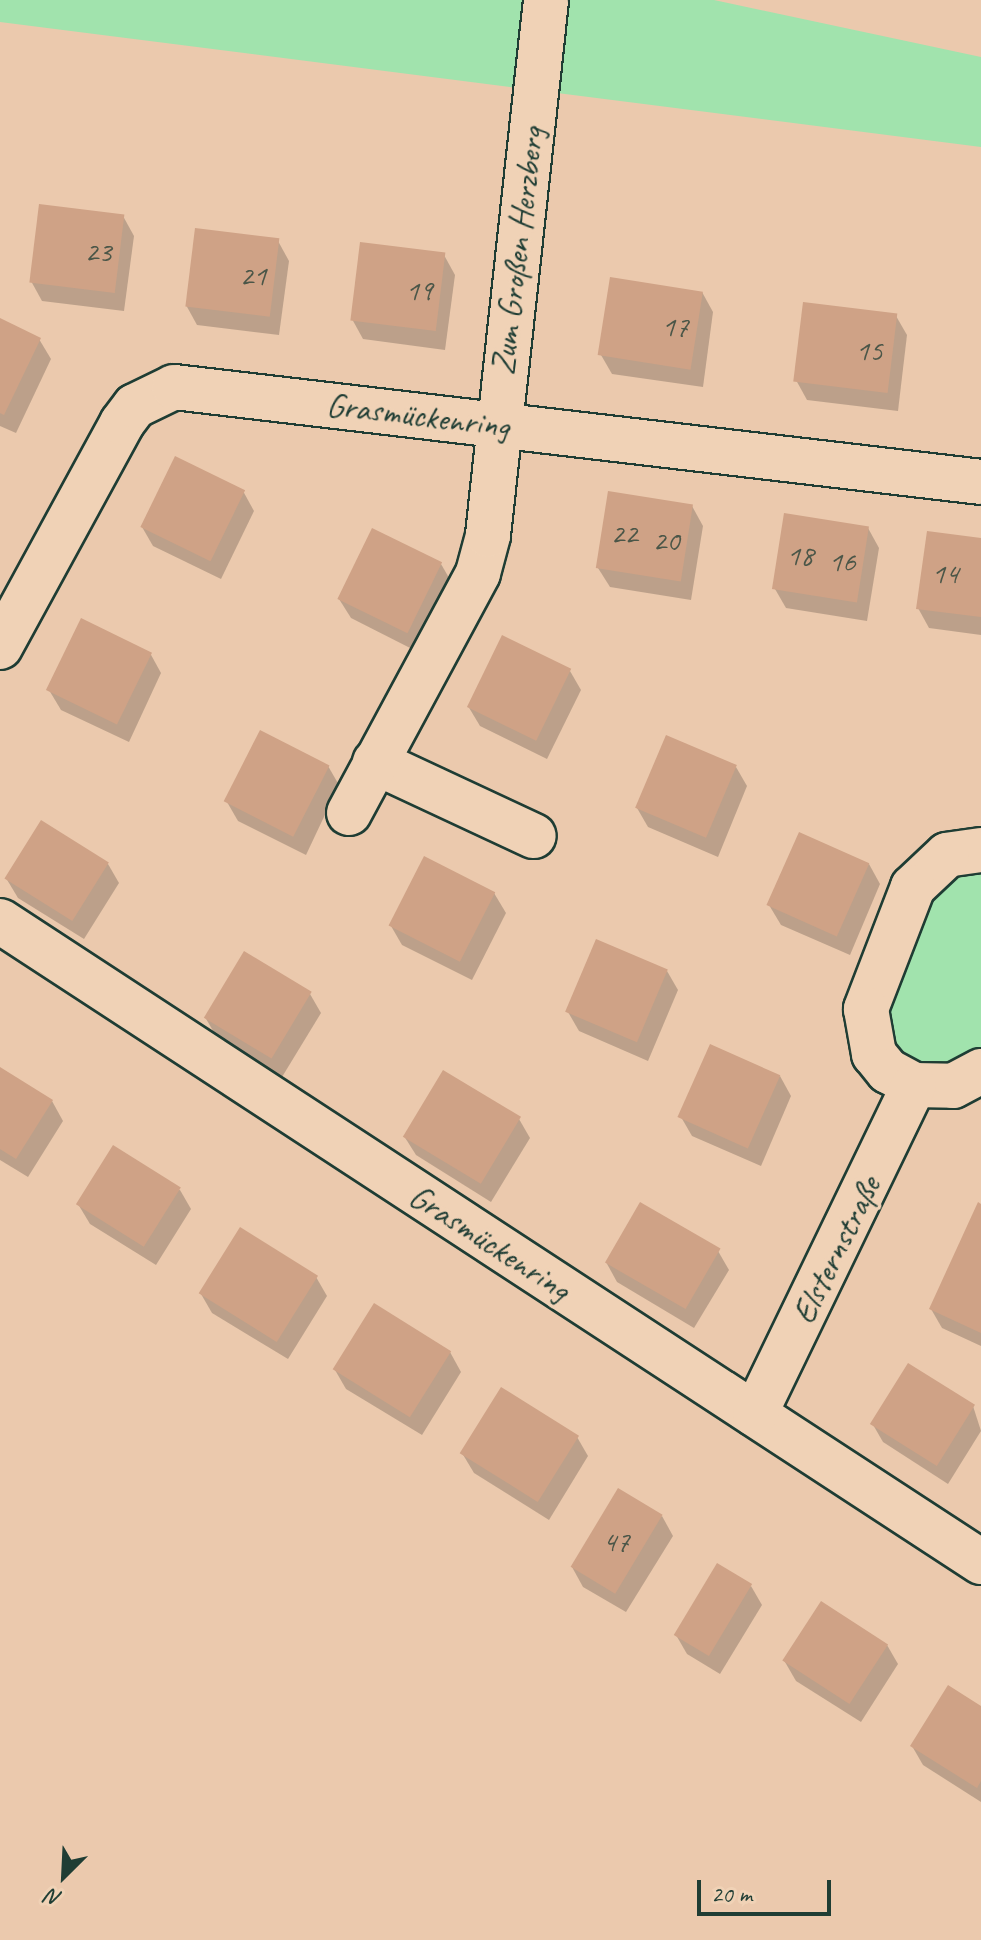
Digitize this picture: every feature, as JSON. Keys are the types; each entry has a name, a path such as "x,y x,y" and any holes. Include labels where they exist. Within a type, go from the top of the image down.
{"street":[{"name":"Zum Großen Herzberg","path":"349,813 478,573 488,535 497,424 546,0"},
{"name":"Grasmückenring","path":"0,647 122,423 153,393 198,388 981,482"},
{"path":"375,762 534,836"},
{"path":"981,850 947,855 913,887 866,1009 874,1054 888,1071 914,1085 953,1086 981,1071"},
{"name":"Grasmückenring","path":"0,921 981,1562"},
{"name":"Elsternstraße","path":"755,1414 914,1085"}],"green space":[{"path":"0,0 714,0 981,57 981,147 0,22"},
{"path":"981,869 981,1050 938,1071 896,1054 883,993 921,902 953,872"}],"building":[{"path":"39,204 124,214 115,293 29,282"},
{"path":"195,228 279,238 270,317 185,306"},
{"path":"360,242 445,252 436,331 350,320"},
{"path":"610,277 703,292 690,370 598,355"},
{"path":"803,302 897,314 888,393 793,381"},
{"path":"0,318 41,338 4,415 0,413"},
{"path":"175,456 245,490 210,561 140,527"},
{"path":"608,491 693,504 681,581 596,568"},
{"path":"784,513 869,526 857,603 772,589"},
{"path":"372,528 442,562 407,633 337,599"},
{"path":"927,531 981,538 981,617 916,609"},
{"path":"81,618 152,653 117,725 46,690"},
{"path":"502,635 571,669 536,741 467,707"},
{"path":"260,730 329,765 293,837 224,801"},
{"path":"666,735 737,765 706,838 635,808"},
{"path":"41,820 109,862 72,921 4,879"},
{"path":"799,832 869,863 837,936 766,905"},
{"path":"424,856 495,892 460,962 389,925"},
{"path":"596,939 668,969 637,1042 565,1012"},
{"path":"244,951 312,992 272,1059 204,1018"},
{"path":"710,1044 780,1075 748,1148 677,1117"},
{"path":"0,1067 53,1100 16,1159 0,1149"},
{"path":"443,1070 521,1117 481,1184 403,1137"},
{"path":"113,1145 181,1187 144,1247 76,1204"},
{"path":"640,1202 721,1248 686,1309 605,1263"},
{"path":"978,1202 981,1204 981,1333 929,1309"},
{"path":"240,1227 318,1276 277,1342 199,1293"},
{"path":"374,1303 451,1351 410,1417 333,1369"},
{"path":"908,1363 975,1405 937,1466 870,1424"},
{"path":"501,1387 579,1436 538,1502 460,1453"},
{"path":"618,1488 663,1515 615,1594 571,1567"},
{"path":"717,1563 752,1584 709,1656 674,1635"},
{"path":"821,1601 888,1645 849,1704 782,1661"},
{"path":"948,1685 981,1706 981,1781 977,1788 910,1746"}]}
